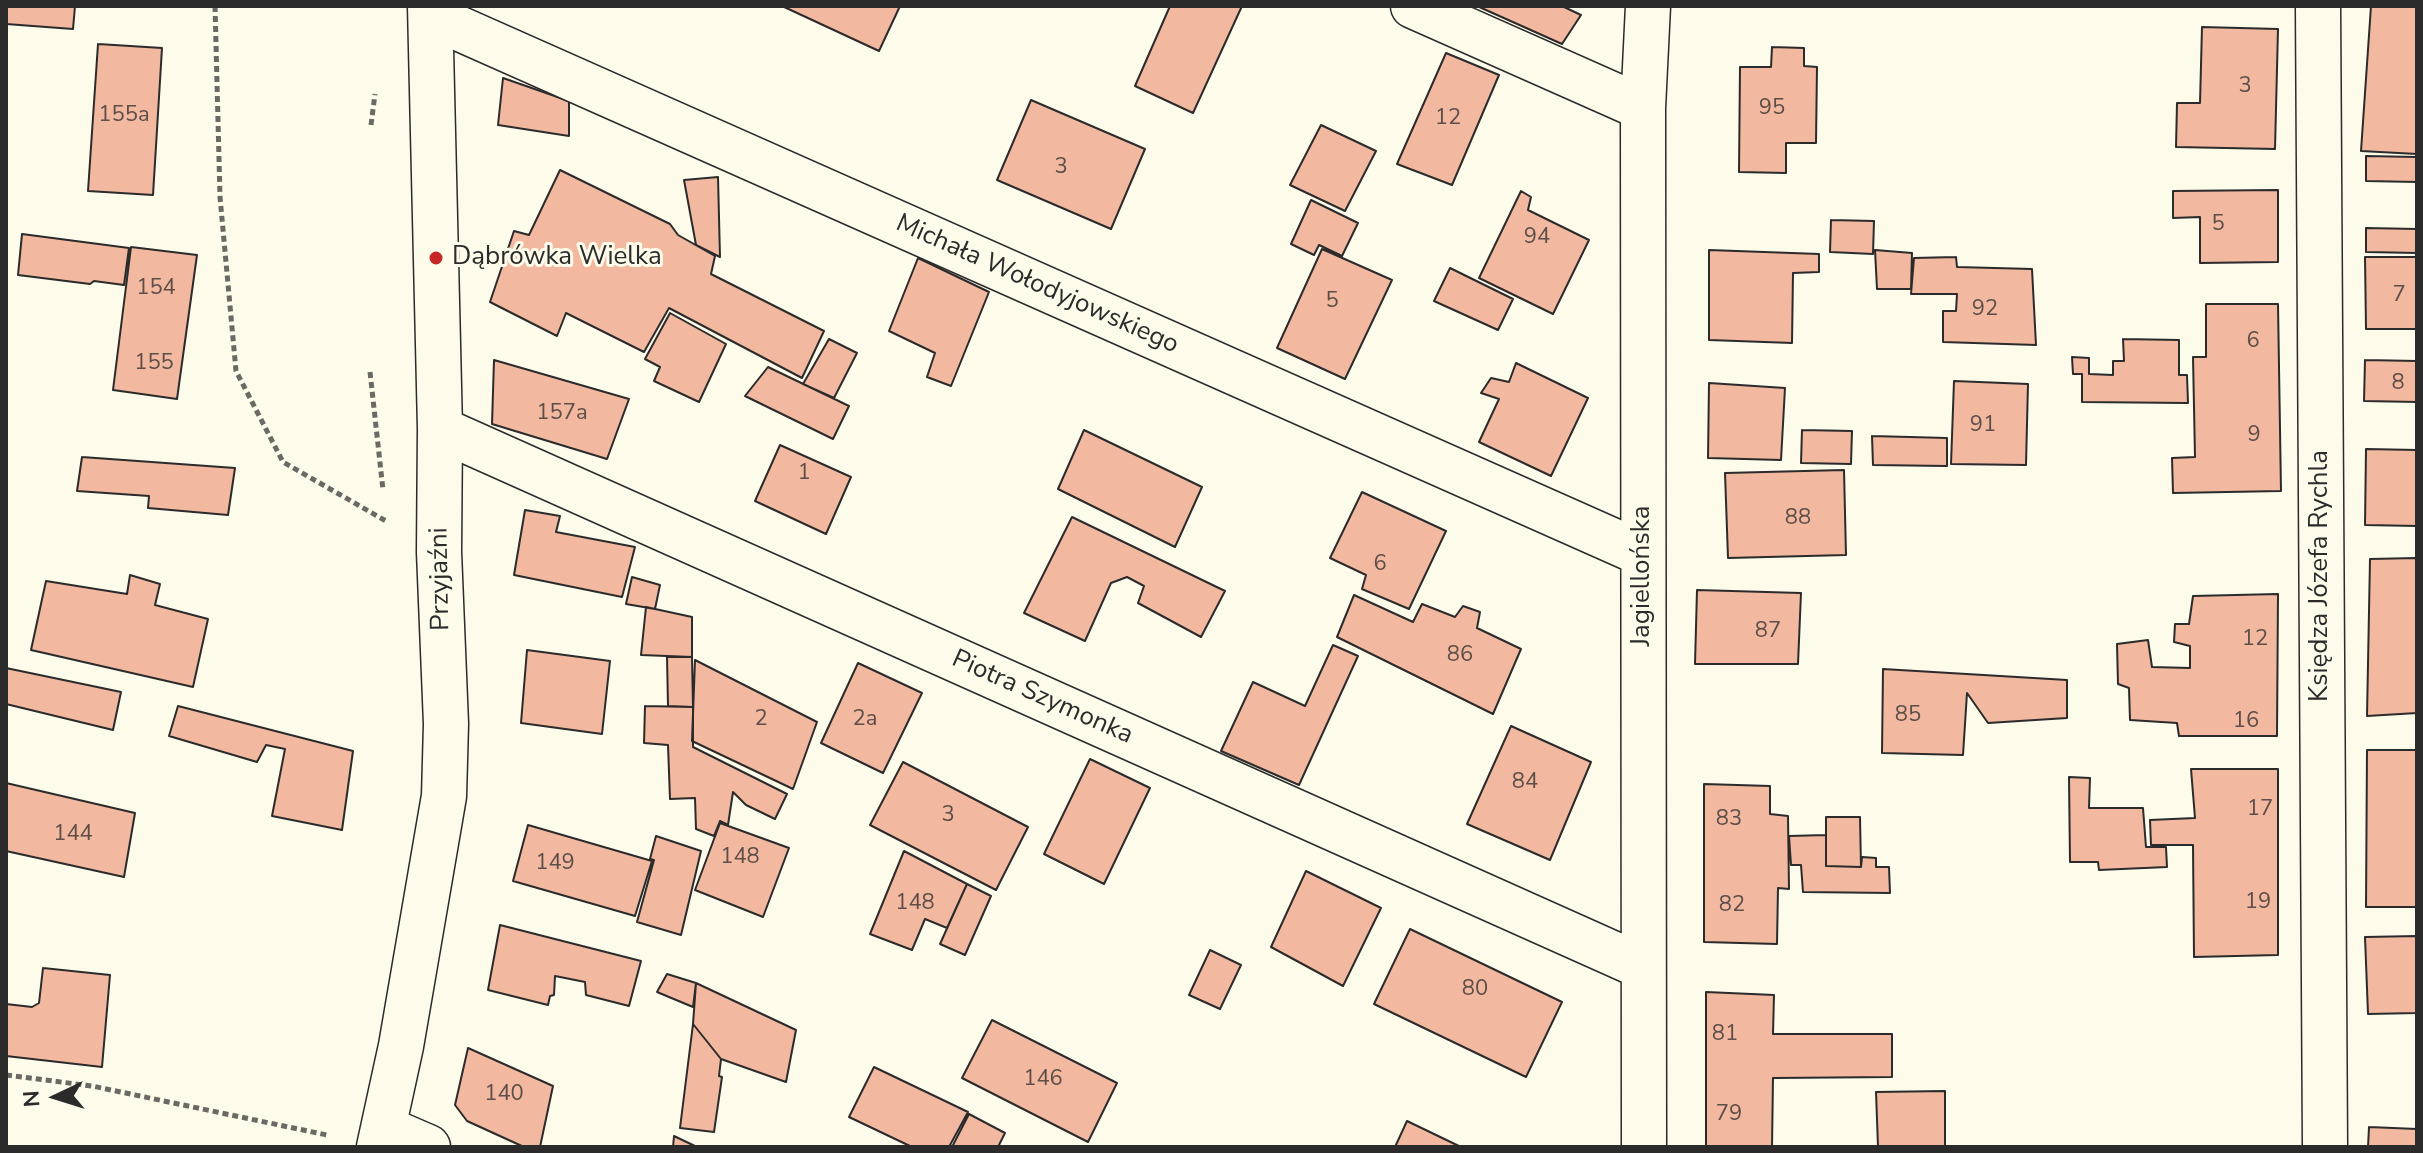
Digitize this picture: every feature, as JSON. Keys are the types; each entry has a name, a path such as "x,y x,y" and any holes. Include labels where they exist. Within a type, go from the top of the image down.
{"street":[{"path":"1413,6 1643,108"},
{"name":"Jagiellońska","path":"1644,1147 1643,108 1648,6"},
{"name":"Księdza Józefa Rychla","path":"2318,6 2325,1147"},
{"name":"Przyjaźni","path":"382,1138 444,796 446,724 439,552 440,429 431,11"},
{"name":"Michała Wołodyjowskiego","path":"431,11 1643,554"},
{"name":"Piotra Szymonka","path":"440,429 1643,967"},
{"path":"382,1138 428,1147"}],"path":[{"path":"215,6 220,197 236,371 283,462 386,522 385,507"},
{"path":"370,372 383,492"},
{"path":"6,1075 92,1086 331,1136"},
{"path":"329,1147 333,1122"}],"building":[{"path":"6,6 75,6 73,29 6,24"},
{"path":"782,6 900,6 879,51"},
{"path":"1170,6 1242,6 1193,113 1135,86"},
{"path":"1477,6 1562,6 1581,15 1562,44"},
{"path":"2371,6 2417,6 2417,154 2361,151"},
{"path":"2202,27 2278,29 2275,149 2176,147 2177,103 2200,103"},
{"path":"98,44 162,48 153,195 88,191"},
{"path":"1772,47 1804,48 1804,66 1817,67 1816,143 1786,143 1786,173 1739,172 1740,67 1771,67"},
{"path":"1446,53 1499,75 1452,185 1397,164"},
{"path":"503,78 569,101 569,136 498,125"},
{"path":"1031,100 1145,149 1111,229 997,180"},
{"path":"1321,125 1376,151 1345,211 1290,185"},
{"path":"2366,156 2417,157 2417,182 2366,181"},
{"path":"560,170 670,224 678,235 715,256 711,274 824,331 802,378 669,308 644,352 566,313 557,336 490,302 514,231 529,235"},
{"path":"718,177 720,257 696,245 684,180"},
{"path":"2278,190 2278,262 2200,263 2200,217 2173,218 2173,191"},
{"path":"1521,191 1531,197 1528,210 1589,240 1553,314 1479,278"},
{"path":"1311,200 1358,223 1342,256 1319,245 1314,255 1291,244"},
{"path":"1831,220 1874,221 1873,254 1830,252"},
{"path":"2366,228 2417,229 2417,253 2366,252"},
{"path":"22,234 129,248 124,285 18,275"},
{"path":"131,247 197,255 177,399 113,390"},
{"path":"1322,249 1392,280 1345,379 1277,348"},
{"path":"1709,250 1819,254 1819,272 1793,273 1792,343 1709,340"},
{"path":"1875,250 1912,253 1911,289 1877,289"},
{"path":"1956,257 1957,267 2032,269 2036,345 1943,342 1943,311 1956,311 1957,294 1911,294 1914,258"},
{"path":"2365,257 2417,257 2417,329 2366,329"},
{"path":"918,258 989,292 951,386 927,377 935,353 889,331"},
{"path":"1450,268 1513,299 1498,330 1434,301"},
{"path":"2206,304 2278,304 2281,491 2173,493 2172,458 2195,457 2193,357 2206,357"},
{"path":"670,313 726,344 699,402 654,381 660,367 645,359"},
{"path":"829,339 857,353 834,398 803,384"},
{"path":"2123,339 2179,340 2179,375 2187,375 2188,403 2082,402 2082,374 2073,374 2072,357 2089,358 2089,374 2113,375 2113,361 2124,361"},
{"path":"494,360 629,399 607,459 492,424"},
{"path":"2365,360 2417,361 2417,402 2364,401"},
{"path":"1516,363 1588,398 1551,476 1479,442 1499,399 1481,393 1491,378 1509,382"},
{"path":"768,367 849,406 833,439 745,396"},
{"path":"1954,381 2028,384 2026,465 1951,464"},
{"path":"1709,383 1785,388 1781,460 1708,458"},
{"path":"1084,430 1202,487 1175,547 1058,489"},
{"path":"1802,430 1852,431 1851,464 1801,463"},
{"path":"1872,436 1947,438 1947,466 1873,465"},
{"path":"780,445 851,477 826,534 755,501"},
{"path":"2366,449 2417,450 2417,526 2365,525"},
{"path":"82,457 235,468 228,515 148,508 149,496 77,491"},
{"path":"1844,470 1846,555 1728,558 1725,473"},
{"path":"1362,492 1446,531 1409,609 1362,589 1366,575 1330,558"},
{"path":"525,510 560,516 556,532 635,547 622,597 514,575"},
{"path":"1072,517 1225,591 1201,637 1138,603 1144,586 1127,577 1111,583 1085,641 1024,613"},
{"path":"2417,558 2417,713 2367,716 2370,559"},
{"path":"130,575 160,584 155,605 208,619 193,687 31,650 46,581 127,594"},
{"path":"632,577 660,585 655,609 626,604"},
{"path":"1697,590 1801,593 1798,664 1695,664"},
{"path":"2278,594 2277,736 2179,736 2177,723 2130,720 2129,688 2118,684 2117,644 2148,640 2152,667 2190,668 2190,646 2174,642 2175,624 2189,624 2193,596"},
{"path":"1354,595 1413,622 1422,604 1455,617 1463,606 1480,612 1477,628 1521,649 1493,714 1337,637"},
{"path":"646,607 692,617 692,657 641,655"},
{"path":"1333,645 1358,656 1299,785 1221,751 1253,682 1305,706"},
{"path":"527,650 610,661 602,734 521,723"},
{"path":"667,657 692,657 693,707 668,706"},
{"path":"695,660 817,722 793,789 692,741"},
{"path":"858,663 922,693 883,773 821,743"},
{"path":"6,668 121,692 113,730 6,704"},
{"path":"1883,669 2067,680 2067,718 1988,723 1967,693 1963,755 1882,753"},
{"path":"178,706 353,751 342,830 272,816 285,749 266,745 257,762 169,736"},
{"path":"645,706 693,707 693,747 787,794 775,819 746,805 733,792 728,825 720,821 714,836 696,829 695,798 670,799 668,745 644,743"},
{"path":"1511,726 1591,762 1550,860 1467,824"},
{"path":"2367,750 2417,750 2417,907 2366,907"},
{"path":"1090,759 1150,788 1104,884 1044,854"},
{"path":"903,762 1028,827 996,890 870,825"},
{"path":"2191,769 2278,769 2278,955 2194,957 2193,845 2151,845 2150,820 2195,818"},
{"path":"2069,777 2090,778 2089,808 2143,808 2146,847 2166,847 2167,867 2099,870 2098,862 2070,862"},
{"path":"6,783 135,813 124,877 6,851"},
{"path":"1704,784 1770,786 1770,814 1788,816 1789,889 1778,888 1777,944 1704,942"},
{"path":"1826,817 1860,817 1861,867 1826,866"},
{"path":"720,823 789,848 763,917 695,890"},
{"path":"528,825 652,861 635,916 513,881"},
{"path":"1826,835 1826,866 1861,867 1862,857 1876,858 1876,867 1889,867 1890,893 1803,892 1801,865 1791,865 1789,836"},
{"path":"656,836 701,851 681,935 637,922 654,860 650,859"},
{"path":"904,851 967,884 947,928 925,919 912,950 870,934"},
{"path":"1306,871 1381,908 1343,986 1271,947"},
{"path":"967,884 991,896 965,955 940,944"},
{"path":"500,925 641,961 629,1006 586,995 585,982 555,976 554,995 550,996 548,1005 488,990"},
{"path":"1410,929 1562,1002 1526,1077 1374,1004"},
{"path":"2417,936 2417,1013 2368,1014 2365,937"},
{"path":"1210,950 1241,965 1220,1009 1189,995"},
{"path":"43,968 110,975 102,1067 6,1056 6,1004 32,1007 39,1003"},
{"path":"667,974 696,983 693,1007 657,992"},
{"path":"696,983 796,1030 786,1082 721,1059 693,1024"},
{"path":"1706,992 1774,995 1773,1034 1892,1034 1892,1077 1773,1078 1772,1147 1706,1147"},
{"path":"992,1020 1117,1083 1088,1142 962,1078"},
{"path":"693,1024 721,1059 719,1076 722,1077 714,1132 680,1128"},
{"path":"468,1048 553,1086 540,1147 524,1147 467,1121 455,1105"},
{"path":"874,1067 968,1112 949,1147 912,1147 849,1117"},
{"path":"1945,1091 1945,1147 1878,1147 1876,1092"},
{"path":"969,1114 1005,1133 998,1147 952,1147"},
{"path":"1407,1121 1461,1147 1395,1147"},
{"path":"2369,1127 2417,1129 2417,1147 2368,1147"},
{"path":"674,1136 697,1147 673,1147"}],"place":[{"name":"Dąbrówka Wielka","path":"436,258"}]}
